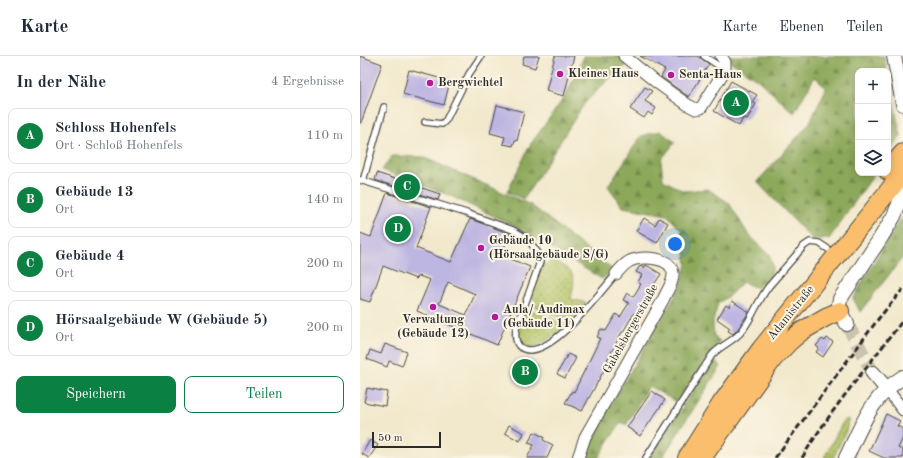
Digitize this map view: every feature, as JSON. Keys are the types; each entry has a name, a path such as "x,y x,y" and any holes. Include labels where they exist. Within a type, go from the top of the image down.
{"highway":[{"name":"Adamistraße","path":"891,167 903,153"},
{"name":"Adamistraße","path":"673,458 732,368 828,248 903,173"},
{"name":"Adamistraße","path":"687,458 721,404 865,210 885,176"},
{"path":"706,455 773,359 786,345 802,331 826,317 843,318"}],"street":[{"path":"624,56 656,82 696,109 701,108 725,70 725,62 721,56"},
{"path":"894,56 903,104"},
{"path":"843,318 839,303 840,299 894,216 899,204 903,182"},
{"name":"Gabelsbergerstraße","path":"578,458 585,437 663,300 673,274 672,268 665,262 645,257 625,263 616,274"},
{"path":"873,373 903,410"},
{"path":"846,458 872,407 886,388 903,377"}],"lane":[{"path":"425,122 442,124 446,120 469,74 481,56"},
{"path":"704,56 725,70"},
{"path":"384,107 362,180 514,230 528,240 538,253 540,262 516,329 515,339 521,348 526,350 534,350 543,347 556,339 571,325 616,274"},
{"path":"646,458 712,355 718,348 741,333 754,314 764,292 769,286 804,246 810,242 819,243 828,248"}],"green space":[{"path":"584,56 637,57 608,80 584,104 524,199 507,192 530,145 566,95"},
{"path":"722,56 884,56 886,68 855,68 855,176 873,176 829,239 812,239 757,182 809,124 826,89 815,76 794,113 758,80"},
{"path":"891,91 901,136 891,150"},
{"path":"660,131 675,142 661,160 663,180 684,191 708,189 729,203 748,234 769,254 773,266 771,275 757,288 743,282 729,296 718,303 713,322 714,337 720,341 676,402 649,386 626,425 621,422 598,458 587,458 589,449 608,409 680,287 687,264 681,230 667,215 623,207 608,186 641,136"},
{"path":"392,156 423,157 531,205 613,270 602,279 515,226 446,194 382,170"},
{"path":"903,218 903,257 860,312 853,298 898,222"},
{"path":"550,262 565,267 572,274 574,281 571,299 587,303 570,322 534,306 536,300 531,297 541,266"},
{"path":"531,310 566,325 539,345 531,348 525,348 520,344 518,332 524,313 529,316"},
{"path":"715,361 721,366 662,458 649,458 694,389"},
{"path":"849,419 846,431 833,458 824,458 844,420"}],"building":[{"path":"360,56 382,64 361,123 360,123"},
{"path":"524,56 539,56 535,68 522,64"},
{"name":"Kleines Haus","path":"555,56 574,56 564,96 546,91"},
{"name":"Senta-Haus","path":"640,56 698,56 709,64 689,97 661,77 665,70"},
{"path":"409,70 450,81 444,105 403,94"},
{"path":"731,81 757,95 752,102 756,104 747,119 743,118 739,126 714,111"},
{"path":"645,87 652,91 645,101 656,108 652,115 648,112 644,118 630,109"},
{"path":"497,105 524,112 517,141 515,140 513,146 503,144 505,137 490,133"},
{"path":"377,173 440,194 438,200 375,180"},
{"path":"387,193 431,207 416,248 451,262 470,219 510,234 501,255 530,267 497,345 417,311 430,280 419,276 416,279 383,266 370,302 360,299 360,233 371,237","holes":["448,282 475,294 466,315 439,304"]},
{"path":"644,218 655,225 659,218 668,223 657,243 636,231"},
{"path":"646,265 661,274 644,300 647,302 639,315 634,313 622,332 607,360 609,361 582,411 565,403 572,391 574,392 597,345 600,338 597,337 601,329 606,331 616,314 620,317 629,303 623,300 627,293 633,297 641,284 638,282 642,275 636,272 640,266 644,268"},
{"path":"732,301 749,312 733,334 728,331 730,328 717,319 726,305 729,307"},
{"path":"827,338 833,342 823,357 816,352 819,348 816,346 822,339 825,341"},
{"path":"385,344 407,352 402,366 389,361 387,367 367,359 370,350 381,354"},
{"path":"568,354 576,358 565,378 557,374"},
{"path":"527,359 538,367 524,385 513,376"},
{"path":"367,388 387,392 385,406 364,402"},
{"path":"652,391 665,400 640,436 627,427"},
{"path":"886,414 900,421 897,426 903,429 903,438 898,448 903,450 903,458 884,458 869,451"},
{"path":"509,425 524,433 520,441 505,433"},
{"path":"534,432 544,437 543,440 553,445 547,458 527,458 534,445 528,443"},
{"path":"370,440 378,445 369,458 362,454"}],"tunnel":[{"path":"847,324 873,373"}],"railway":[{"path":"775,458 879,318 903,289"},
{"path":"802,458 825,422 903,320"}],"place":[{"name":"Kleines Haus","path":"560,74"},
{"name":"Senta-Haus","path":"671,75"},
{"name":"Bergwichtel","path":"430,83"},
{"name":"Schloss Hohenfels","path":"736,103"},
{"name":"Gebäude 4","path":"407,187"},
{"name":"Hörsaalgebäude W (Gebäude 5)","path":"398,229"},
{"name":"Gebäude 10 (Hörsaalgebäude S/G)","path":"481,248"},
{"name":"Verwaltung (Gebäude 12)","path":"433,307"},
{"name":"Aula/ Audimax (Gebäude 11)","path":"495,317"},
{"name":"Gebäude 13","path":"525,372"}]}
